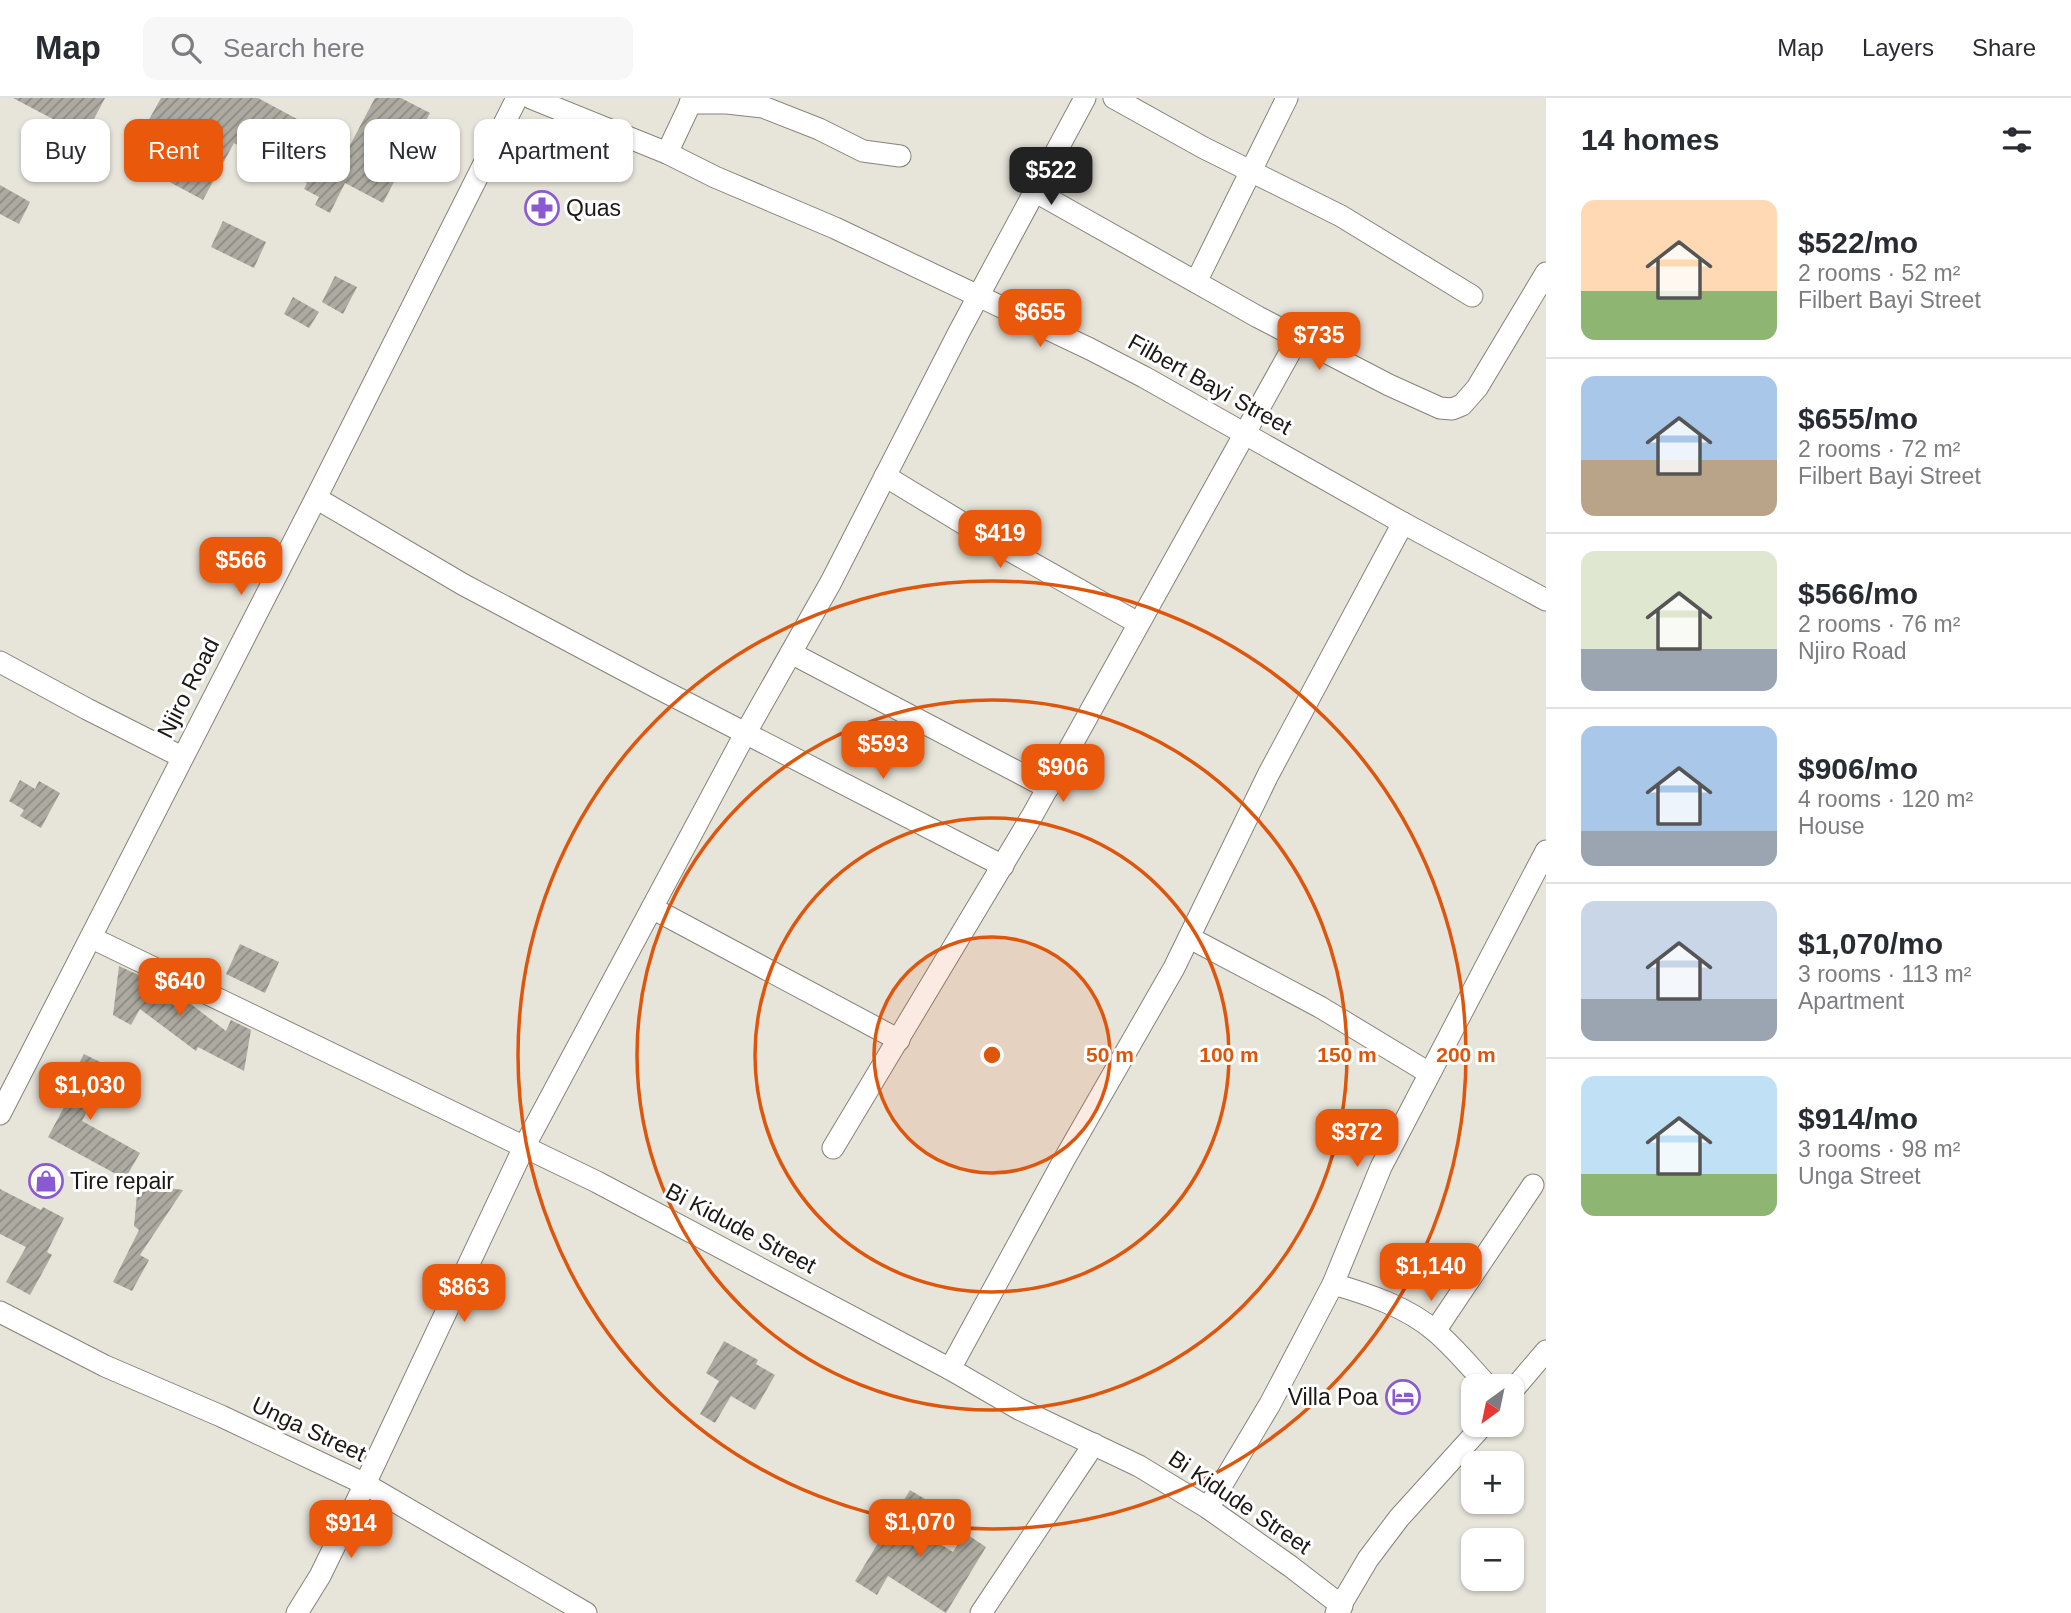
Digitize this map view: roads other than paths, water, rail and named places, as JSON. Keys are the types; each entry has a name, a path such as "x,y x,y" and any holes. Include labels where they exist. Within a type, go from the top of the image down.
{"street":[{"name":"Njiro Road","path":"0,1114 316,498 517,98"},
{"name":"Filbert Bayi Street","path":"531,98 667,153 979,295 1144,377 1546,600"},
{"path":"298,1613 320,1576 365,1484 524,1147 745,734 844,558 979,295 1086,98"},
{"path":"1114,98 1249,171 1341,216 1472,296"},
{"path":"1196,282 1287,98"},
{"path":"667,153 692,101 763,107 819,129 863,151 900,156"},
{"path":"1036,192 1298,338 1429,405 1452,409 1462,405 1477,388 1546,273"},
{"path":"833,1148 1048,788 1298,338"},
{"path":"885,476 996,543 1138,623"},
{"path":"316,498 464,585 745,734 1003,866"},
{"path":"950,1369 1190,938 1273,765 1403,523"},
{"path":"790,653 1048,788"},
{"path":"0,662 182,757"},
{"path":"1208,1508 1270,1404 1333,1284 1381,1167 1546,852"},
{"path":"652,908 899,1040"},
{"name":"Bi Kidude Street","path":"92,937 633,1200 950,1369 1019,1409 1170,1483 1290,1566 1339,1609"},
{"path":"1190,938 1320,1007 1429,1073"},
{"path":"1435,1331 1533,1185"},
{"path":"1333,1284 1367,1294 1418,1319 1435,1331 1476,1374"},
{"name":"Unga Street","path":"0,1312 105,1366 221,1416 365,1484 586,1613"},
{"path":"1524,1377 1546,1351"},
{"path":"1339,1609 1362,1570 1399,1518 1472,1437"},
{"path":"981,1613 1094,1444"}],"place":[{"name":"Quas","path":"542,208"},
{"name":"Tire repair","path":"46,1181"},
{"name":"Villa Poa","path":"1403,1397"}]}
